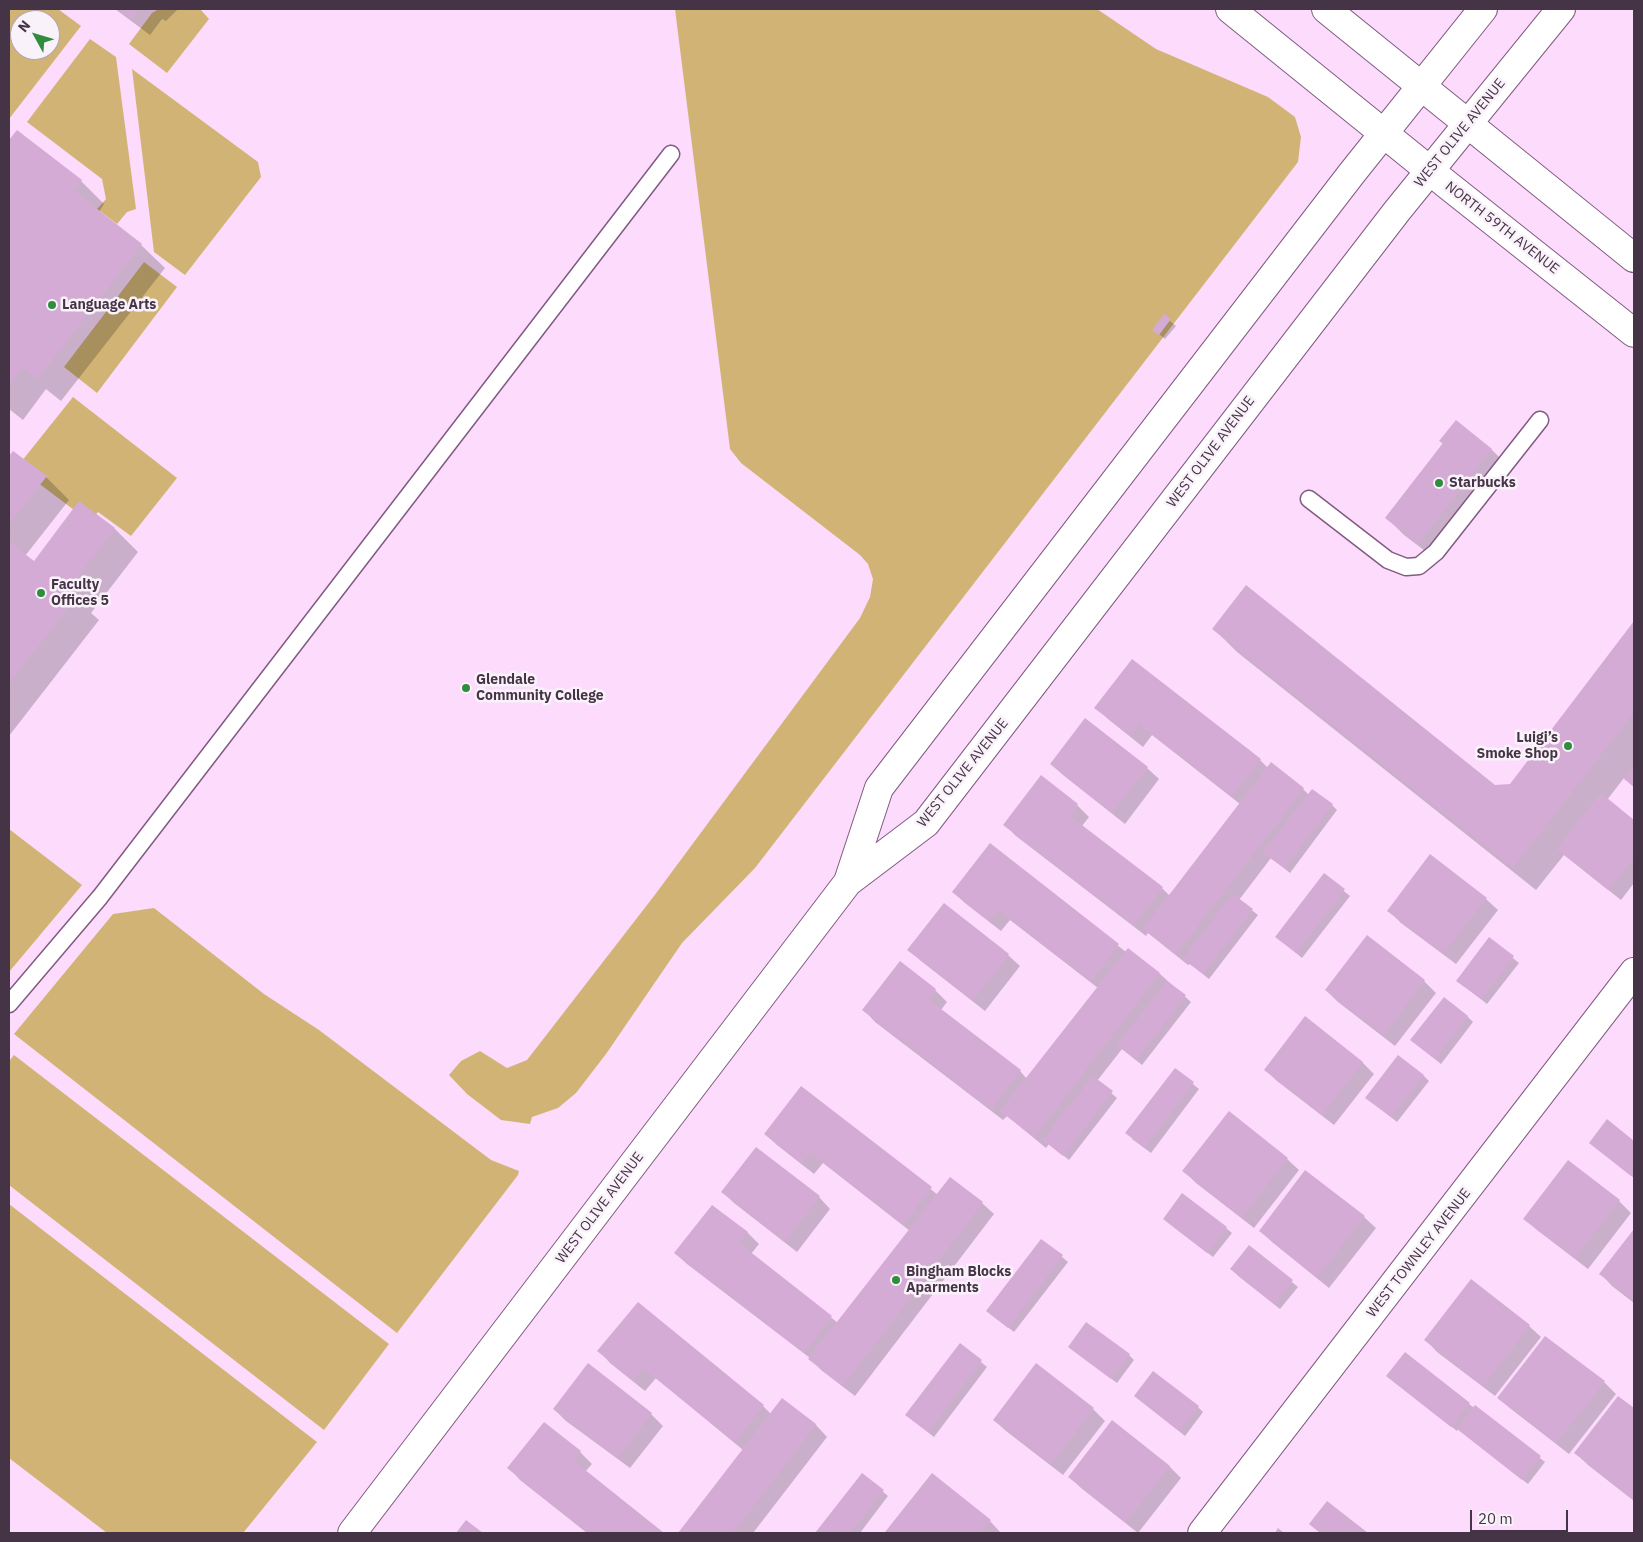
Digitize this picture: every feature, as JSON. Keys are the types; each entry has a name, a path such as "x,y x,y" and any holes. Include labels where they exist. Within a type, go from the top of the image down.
{"main road":[{"name":"NORTH 59TH AVENUE","path":"1230,9 1634,333"},
{"path":"1326,9 1634,258"},
{"name":"WEST OLIVE AVENUE","path":"848,882 879,788 1383,133 1483,9"},
{"name":"WEST OLIVE AVENUE","path":"352,1533 848,882 926,824 1429,170 1561,9"},
{"name":"WEST TOWNLEY AVENUE","path":"1202,1533 1634,972"}],"lane":[{"path":"9,1004 100,897 671,154"},
{"path":"1310,499 1388,560 1406,567 1419,566 1436,552 1540,420"}],"shaded area":[{"path":"9,9 59,10 10,10 10,60 55,60 9,119"},
{"path":"159,9 200,9 209,19 167,73 129,44 152,13"},
{"path":"675,9 1097,9 1156,49 1268,97 1295,117 1301,137 1298,162 755,868 682,943 606,1054 576,1093 558,1108 532,1117 530,1124 501,1120 467,1094 449,1075 461,1061 480,1051 507,1068 527,1060 654,896 860,618 870,597 873,579 868,564 860,555 741,463 730,449"},
{"path":"60,10 81,26 60,53"},
{"path":"90,39 116,57 136,209 127,212 117,224 97,209 106,199 102,179 27,122"},
{"path":"132,69 258,162 261,177 185,275 154,252"},
{"path":"144,262 177,287 97,393 64,367"},
{"path":"73,397 177,478 131,536 98,512 90,522 17,467"},
{"path":"9,829 82,885 9,972"},
{"path":"154,908 264,994 319,1030 491,1160 519,1171 518,1175 397,1333 14,1034 113,914"},
{"path":"14,1055 389,1344 324,1430 9,1185 9,1061"},
{"path":"9,1204 317,1442 243,1533 107,1533 9,1458"}],"building":[{"path":"119,9 139,9 132,18"},
{"name":"Language Arts","path":"17,130 82,180 74,191 142,244 37,379 22,367 9,385 9,140"},
{"path":"1164,314 1171,319 1159,335 1152,330"},
{"name":"Starbucks","path":"1456,420 1492,449 1418,544 1385,518 1443,443 1439,441"},
{"path":"13,451 47,476 9,524 9,456"},
{"name":"Faculty Offices 5","path":"79,501 115,528 68,589 77,596 9,683 9,542 34,561"},
{"path":"1246,585 1495,785 1510,784 1634,621 1634,712 1513,868 1212,629"},
{"path":"1132,659 1261,759 1232,796 1140,725 1131,736 1094,708"},
{"path":"1085,718 1148,767 1112,813 1050,764"},
{"path":"1271,762 1304,788 1176,954 1143,929"},
{"path":"1634,766 1634,787 1624,779"},
{"path":"1041,775 1078,804 1070,816 1163,887 1134,925 1003,825"},
{"path":"1312,789 1333,804 1284,868 1263,853"},
{"path":"1601,793 1634,820 1634,857 1608,890 1557,849"},
{"path":"990,843 1119,944 1091,981 998,909 989,921 952,892"},
{"path":"1430,854 1487,898 1443,953 1387,911"},
{"path":"1324,873 1345,889 1296,953 1275,937"},
{"path":"1233,894 1253,909 1203,974 1183,959"},
{"path":"944,903 1009,954 973,1000 907,950"},
{"path":"1367,935 1425,980 1383,1035 1325,990"},
{"path":"1489,937 1514,956 1481,999 1456,981"},
{"path":"1128,948 1160,973 1034,1137 1000,1111"},
{"path":"900,961 936,989 928,999 1021,1070 991,1109 862,1010"},
{"path":"1167,981 1186,995 1136,1060 1117,1045"},
{"path":"1444,997 1468,1016 1435,1059 1410,1040"},
{"path":"1305,1016 1363,1062 1322,1115 1264,1070"},
{"path":"1398,1055 1424,1075 1391,1117 1365,1098"},
{"path":"1175,1068 1194,1082 1145,1148 1125,1133"},
{"path":"1093,1076 1113,1091 1063,1156 1043,1140"},
{"name":"Bingham Blocks Aparments","path":"801,1086 932,1187 903,1224 810,1152 802,1163 764,1134"},
{"path":"1229,1111 1288,1158 1242,1217 1182,1171"},
{"path":"1607,1119 1634,1141 1634,1171 1631,1176 1589,1143"},
{"path":"756,1147 820,1196 785,1241 721,1192"},
{"path":"1568,1160 1620,1200 1575,1258 1523,1219"},
{"path":"1305,1170 1365,1216 1317,1277 1259,1231"},
{"name":"Bingham Blocks Aparments","path":"950,1177 983,1202 843,1386 808,1359"},
{"path":"1182,1193 1227,1227 1207,1253 1163,1219"},
{"path":"712,1205 748,1232 739,1243 832,1316 804,1353 674,1253"},
{"path":"1634,1229 1634,1301 1599,1274"},
{"path":"1041,1239 1063,1255 1008,1328 986,1311"},
{"path":"1249,1245 1293,1280 1274,1304 1230,1269"},
{"path":"1471,1279 1530,1325 1483,1386 1424,1340"},
{"path":"638,1302 764,1405 734,1442 643,1368 633,1380 597,1351"},
{"path":"1086,1322 1130,1354 1111,1379 1068,1347"},
{"path":"1545,1336 1605,1381 1556,1443 1497,1398"},
{"path":"960,1343 982,1360 928,1432 905,1415"},
{"path":"1405,1352 1470,1403 1451,1427 1386,1376"},
{"path":"588,1363 652,1413 618,1458 553,1409"},
{"path":"1036,1363 1094,1408 1051,1464 993,1420"},
{"path":"1153,1371 1199,1406 1179,1431 1134,1396"},
{"path":"1618,1396 1634,1408 1633,1499 1574,1453"},
{"path":"782,1398 816,1424 733,1533 678,1533"},
{"path":"1475,1405 1541,1456 1522,1480 1457,1429"},
{"path":"1112,1420 1170,1466 1126,1522 1068,1477"},
{"path":"544,1422 581,1451 574,1461 664,1533 588,1533 507,1468"},
{"path":"862,1473 884,1490 850,1533 815,1533"},
{"path":"932,1473 991,1520 980,1533 885,1532"},
{"path":"1327,1501 1368,1533 1320,1533 1309,1524"},
{"path":"466,1520 483,1533 456,1533"},
{"path":"1278,1528 1284,1533 1275,1533"}],"place":[{"name":"Language Arts","path":"52,305"},
{"name":"Starbucks","path":"1439,483"},
{"name":"Faculty Offices 5","path":"41,593"},
{"name":"Glendale Community College","path":"466,688"},
{"name":"Luigi’s Smoke Shop","path":"1568,746"},
{"name":"Bingham Blocks Aparments","path":"896,1280"}]}
